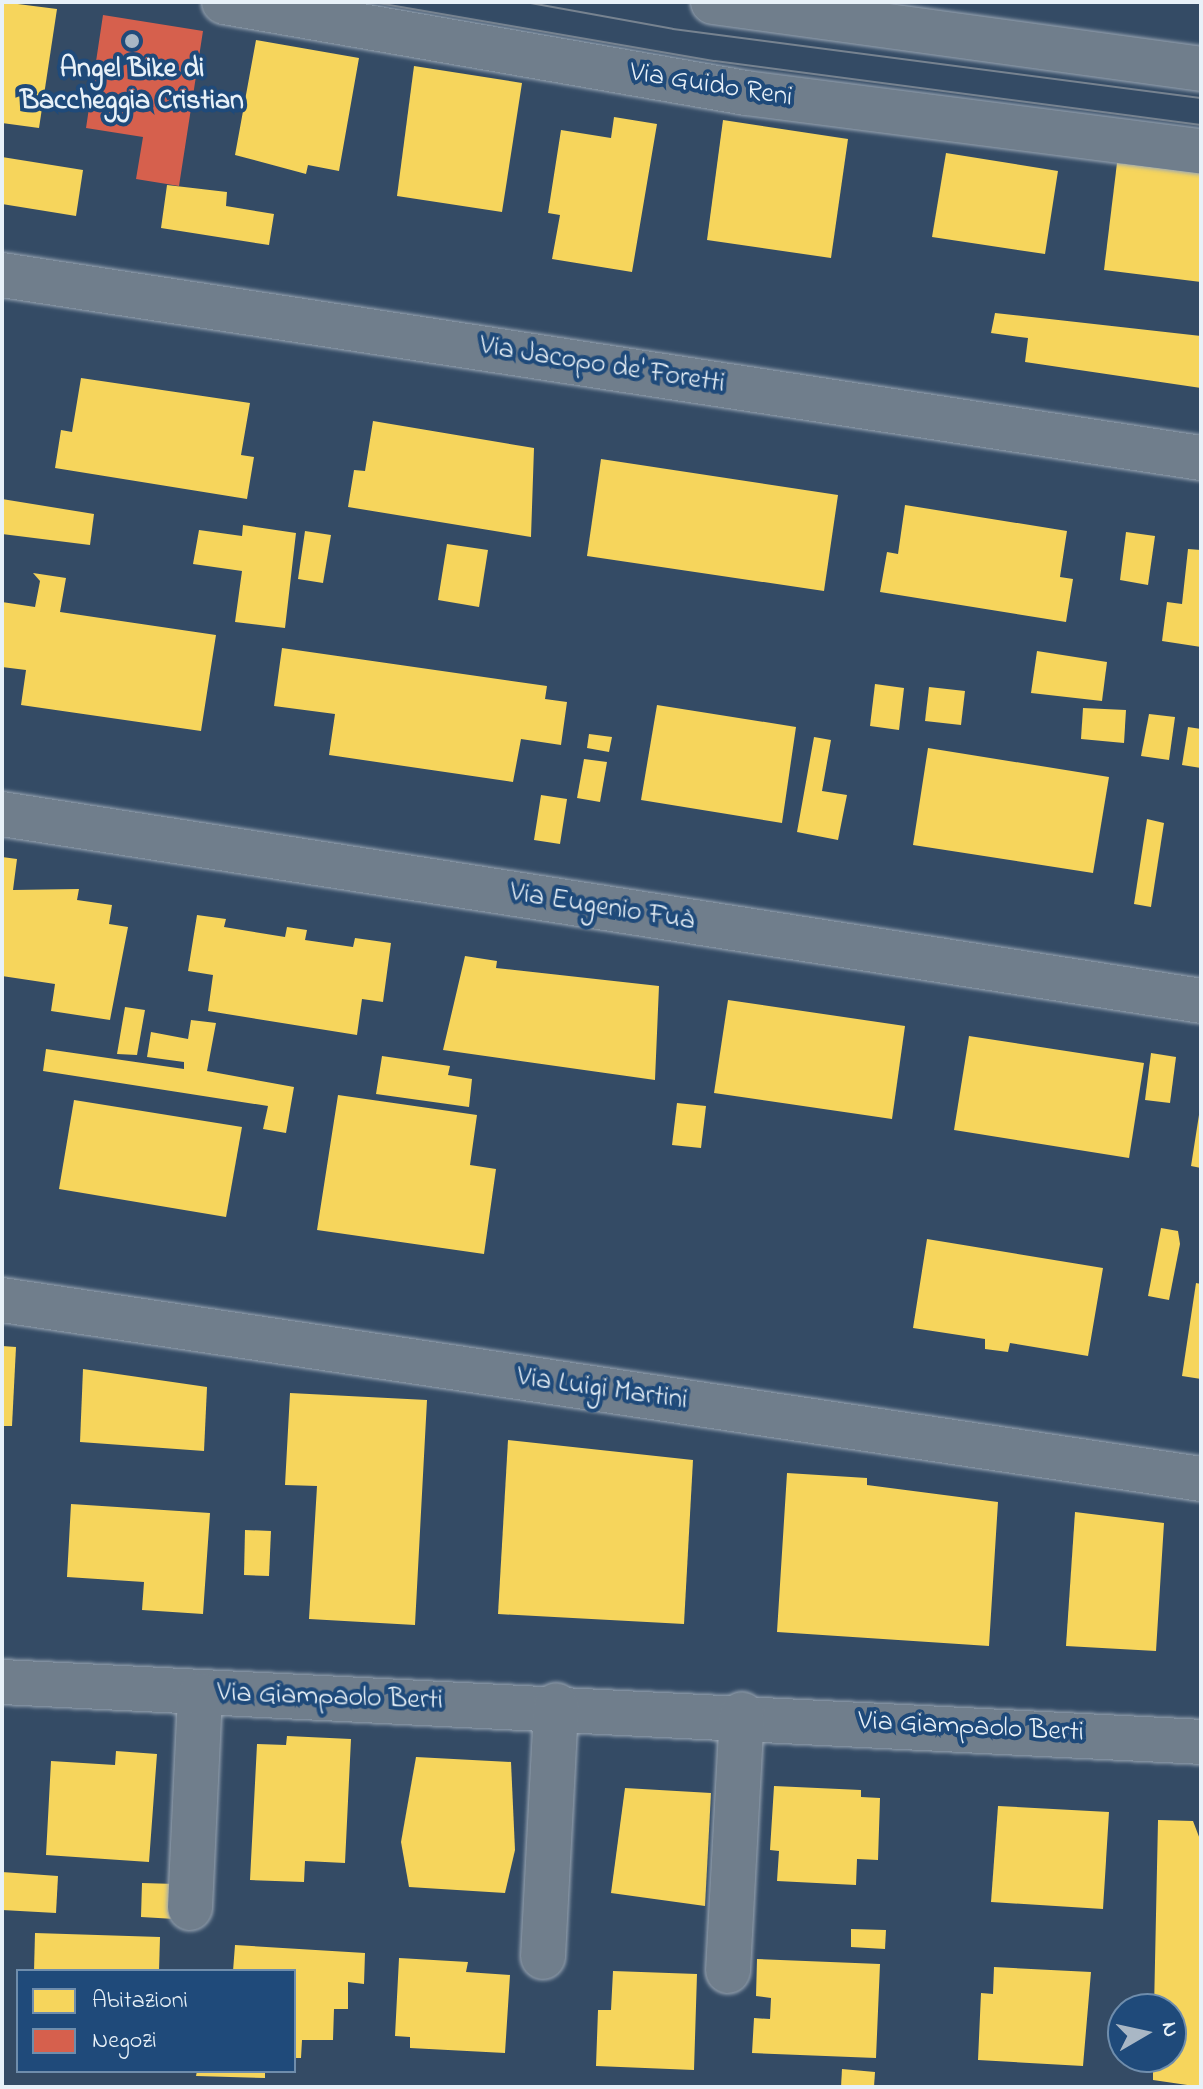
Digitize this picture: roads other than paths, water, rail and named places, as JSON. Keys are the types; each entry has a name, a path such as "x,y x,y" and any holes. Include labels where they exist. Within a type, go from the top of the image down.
{"street":[{"name":"Via Guido Reni","path":"224,2 746,93 1201,151"},
{"path":"713,2 1201,69"},
{"name":"Via Jacopo de' Foretti","path":"2,275 1201,458"},
{"name":"Via Eugenio Fuà","path":"2,814 1201,1001"},
{"name":"Via Luigi Martini","path":"2,1300 1201,1479"},
{"name":"Via Giampaolo Berti","path":"2,1682 200,1695 556,1705 742,1714 1201,1742"},
{"name":"Via Giampaolo Berti","path":"190,1908 200,1695"},
{"path":"543,1957 556,1705"},
{"path":"728,1971 742,1714"}],"tram line":[{"path":"372,2 715,61 1201,125"},
{"path":"525,2 673,29 1201,98"}],"place":[{"name":"Angel Bike di Baccheggia Cristian","path":"132,41"}]}
